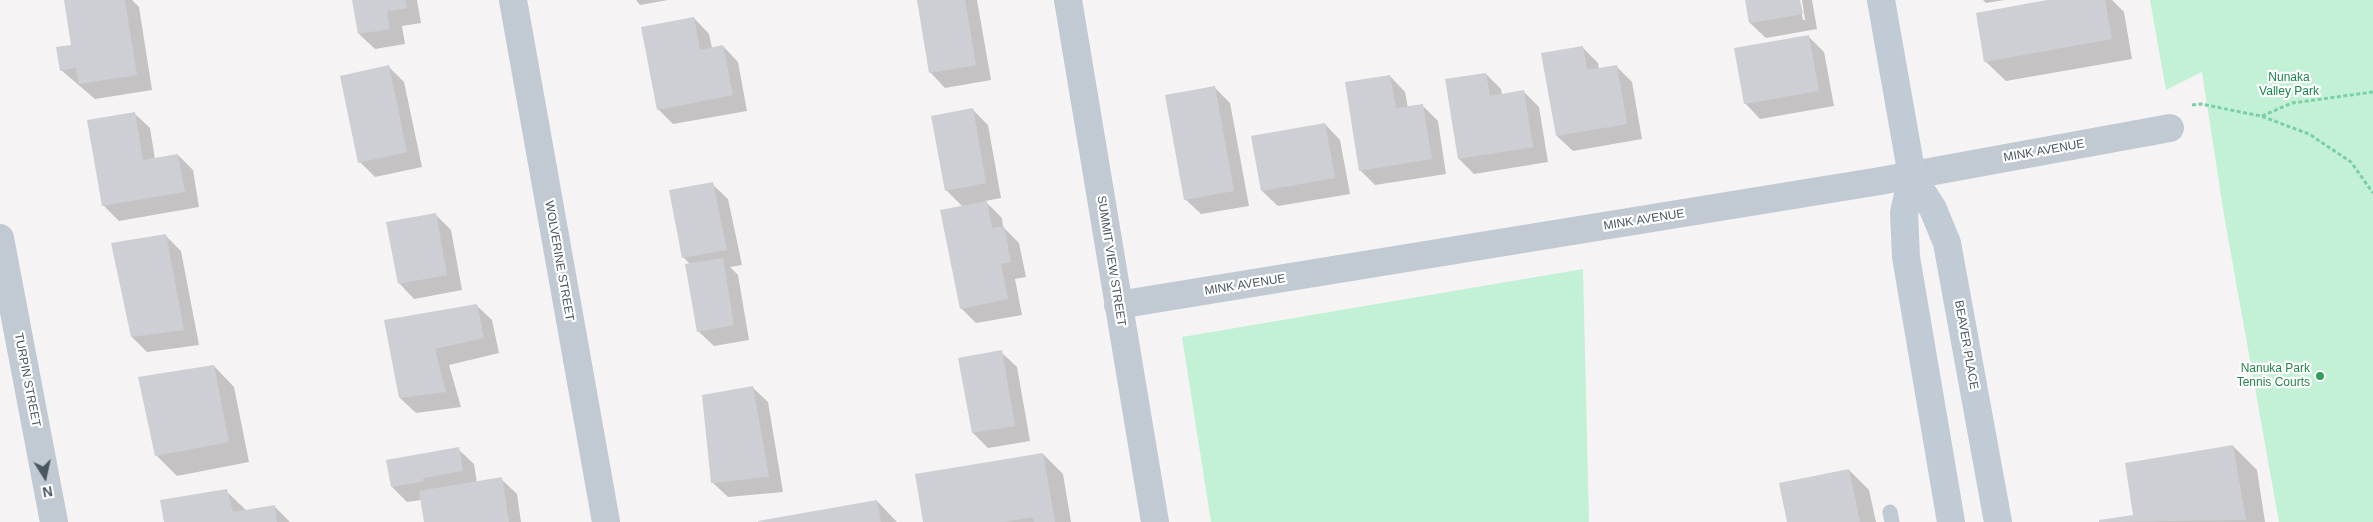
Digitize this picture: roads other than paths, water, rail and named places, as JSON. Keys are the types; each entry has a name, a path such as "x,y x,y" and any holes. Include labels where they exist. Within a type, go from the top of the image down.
{"street":[{"name":"WOLVERINE STREET","path":"513,0 606,522"},
{"name":"SUMMIT VIEW STREET","path":"1068,0 1155,522"},
{"name":"BEAVER PLACE","path":"1881,0 1912,176 1932,209 1947,243 1998,522"},
{"name":"MINK AVENUE","path":"1118,306 1912,176 2170,128"},
{"name":"BEAVER PLACE","path":"1912,176 1904,213 1906,257 1951,522"},
{"name":"TURPIN STREET","path":"0,238 54,522"}],"place":[{"name":"Nanuka Park Tennis Courts","path":"2320,376"}],"park label":[{"name":"Nunaka Valley Park","path":"2289,85"}]}
